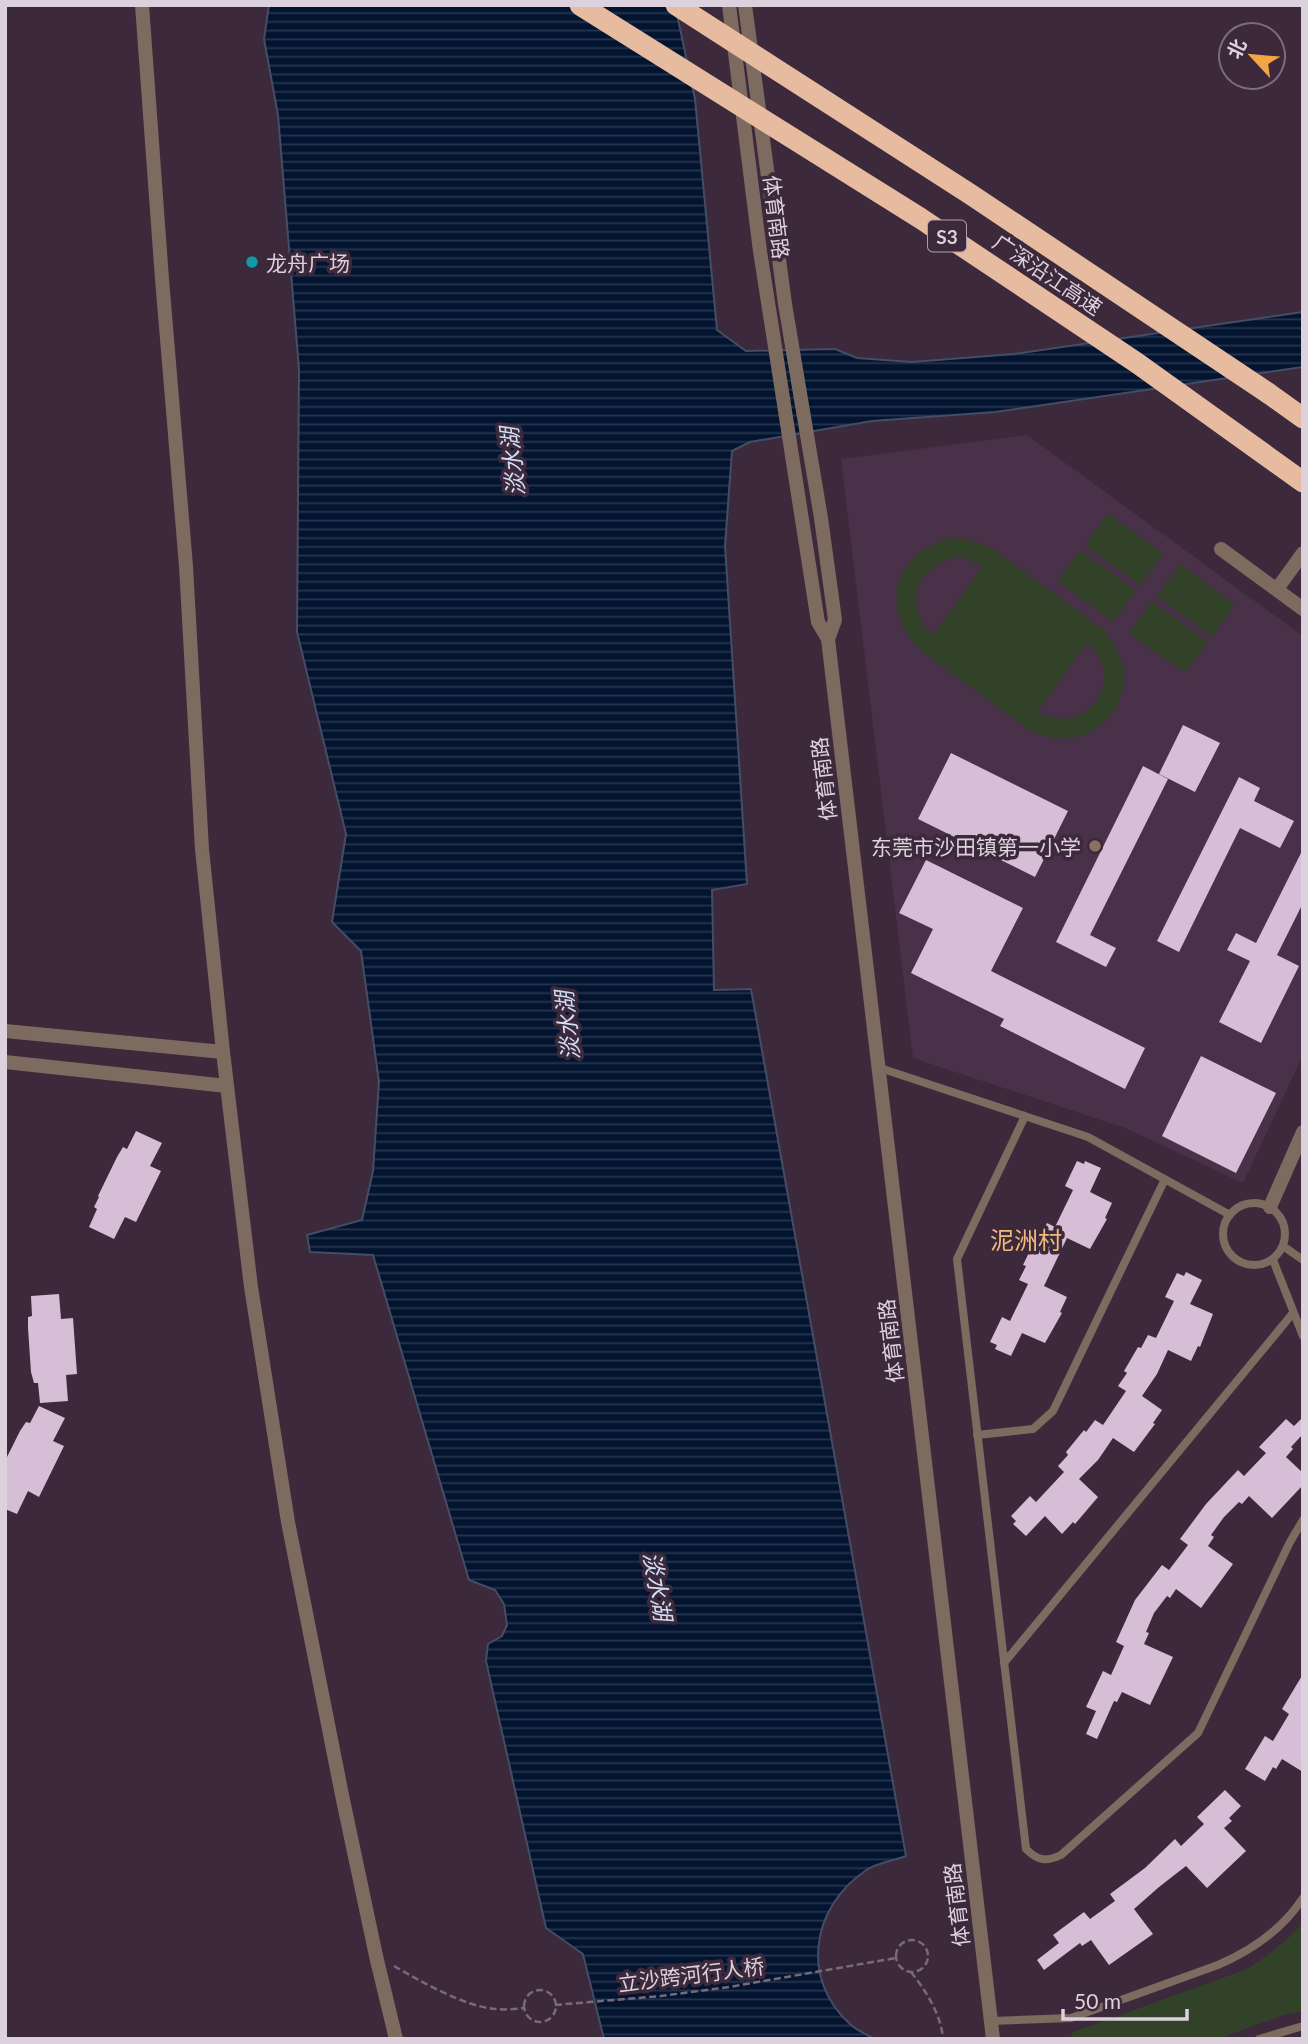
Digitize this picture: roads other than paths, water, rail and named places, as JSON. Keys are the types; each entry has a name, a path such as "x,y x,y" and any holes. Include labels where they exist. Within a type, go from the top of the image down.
{"highway":[{"name":"广深沿江高速","path":"580,5 920,218 1137,363 1303,482"},
{"name":"广深沿江高速","path":"676,5 970,194 1303,418"},
{"path":"1268,393 1303,412"}],"street":[{"path":"142,5 186,566 202,849 251,1287 289,1522 342,1795 396,2039"},
{"name":"体育南路","path":"729,5 768,308 818,622 828,639 993,2039"},
{"name":"体育南路","path":"745,5 785,304 821,518 835,620 828,639"},
{"path":"1221,549 1303,609"},
{"path":"1277,589 1303,552"},
{"path":"5,1031 223,1052"},
{"path":"5,1062 227,1086"},
{"path":"1270,1207 1303,1132"}],"lane":[{"path":"880,1068 1088,1137 1230,1215"},
{"path":"1026,1116 957,1259 1026,1849 1036,1858 1049,1860 1061,1855 1198,1732 1303,1520"},
{"path":"977,1435 1033,1429 1053,1411 1165,1179"},
{"path":"1252,1203 1270,1207 1282,1220 1285,1228 1283,1246 1273,1260 1265,1264 1247,1265 1232,1256 1224,1241 1223,1232 1230,1215 1244,1205 1252,1203"},
{"path":"1283,1246 1303,1260"},
{"path":"1273,1260 1303,1336"},
{"path":"1004,1663 1293,1312"},
{"path":"991,2021 1071,2018 1218,1965 1261,1943 1279,1927 1303,1898"},
{"path":"1259,2039 1303,2026"}],"water":[{"name":"淡水湖","path":"269,5 675,5 695,99 717,330 746,351 835,349 857,358 912,362 1014,354 1303,312 1303,367 995,412 872,421 750,442 732,451 725,546 747,884 712,890 714,990 751,989 906,1856 869,1868 847,1886 833,1904 823,1924 819,1945 819,1966 824,1987 835,2007 854,2027 875,2039 604,2039 583,1954 546,1928 486,1661 488,1644 502,1636 507,1625 504,1604 495,1590 469,1580 373,1255 310,1252 307,1235 362,1220 373,1171 379,1082 361,951 332,922 346,834 297,632 299,369 278,115 264,39"}],"place":[{"name":"龙舟广场","path":"252,262"},
{"name":"东莞市沙田镇第一小学","path":"1095,846"}],"district":[{"name":"泥洲村","path":"1026,1239"}]}
